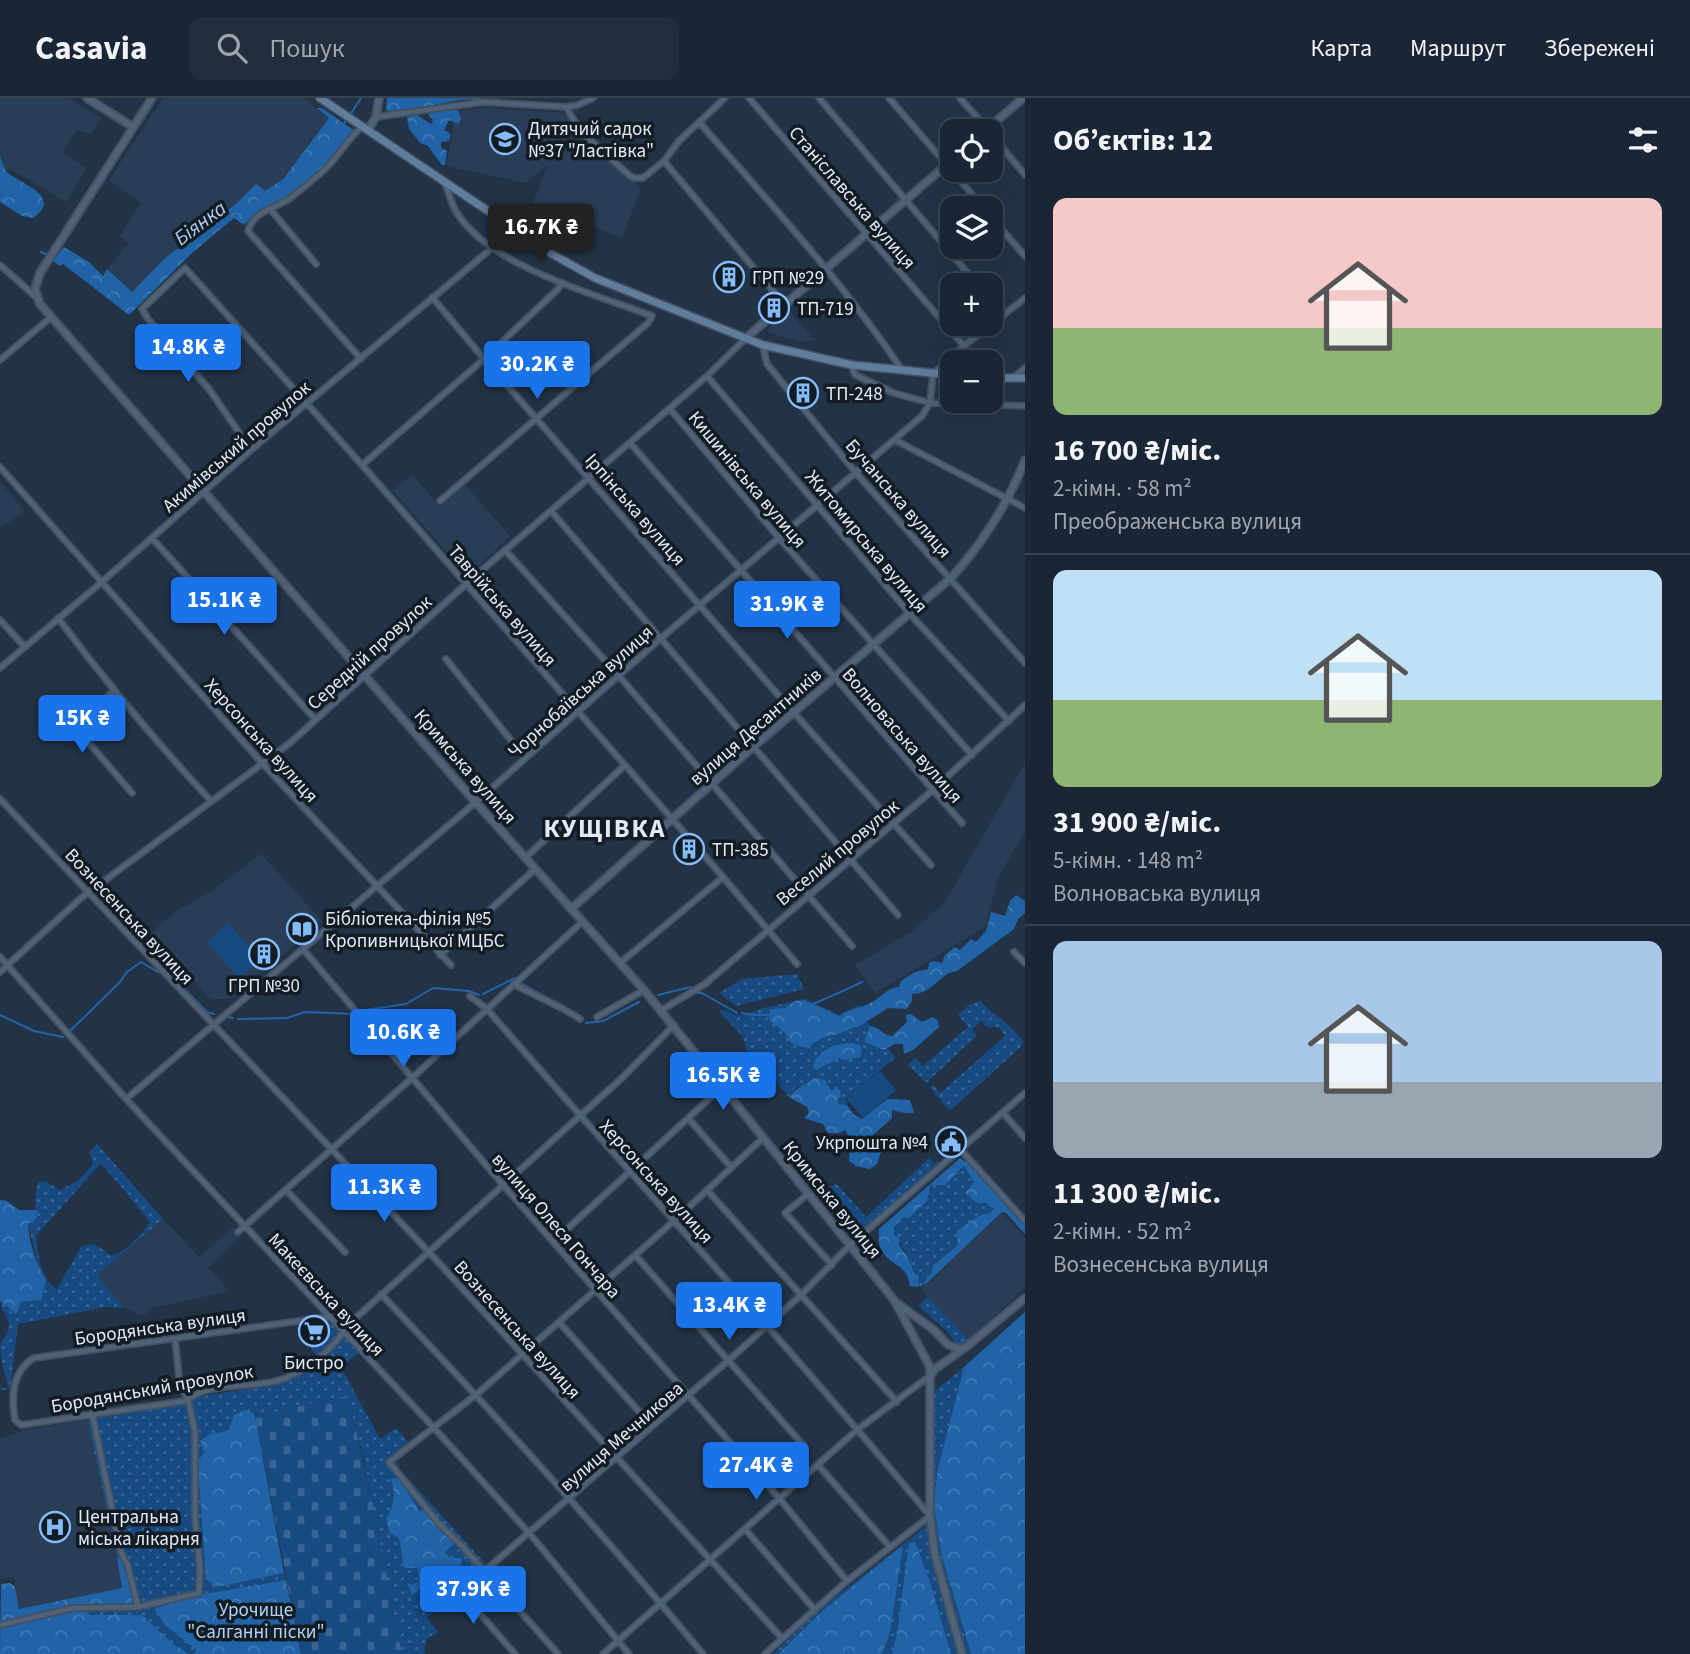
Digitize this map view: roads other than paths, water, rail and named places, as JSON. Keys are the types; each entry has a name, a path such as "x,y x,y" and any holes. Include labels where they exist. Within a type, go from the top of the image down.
{"main road":[{"path":"320,98 552,254 595,278 763,345 852,365 940,374"},
{"path":"1003,379 1025,378"}],"street":[{"path":"87,98 133,127"},
{"path":"37,298 37,281 43,266 152,98"},
{"path":"376,117 379,98"},
{"path":"361,359 248,231 257,214 271,210 290,198 328,165 350,137 376,117 483,102 567,107 593,98"},
{"path":"567,107 569,115 634,178 643,178 664,161 679,141 725,98"},
{"name":"Станіславська вулиця","path":"749,98 964,346"},
{"path":"819,98 968,273"},
{"path":"889,98 940,152"},
{"path":"960,98 978,119"},
{"path":"1001,119 1023,98"},
{"path":"699,122 827,269 903,371"},
{"path":"1003,149 1025,175"},
{"path":"664,161 785,305"},
{"path":"746,338 940,170"},
{"path":"440,501 648,323 652,316 562,283 492,248 458,215 445,182"},
{"path":"964,182 975,196"},
{"path":"271,210 316,264"},
{"path":"1003,231 1025,256"},
{"name":"Акимівський провулок","path":"0,668 251,450 492,248"},
{"name":"Кримська вулиця","path":"0,265 37,298 50,318 620,963 894,1300 930,1367 930,1516 935,1555 962,1654"},
{"name":"Таврійська вулиця","path":"251,450 209,388 142,309 185,268 362,465 797,964"},
{"path":"362,465 484,359 562,283"},
{"name":"Ірпінська вулиця","path":"432,297 794,713 931,865"},
{"path":"1003,316 1025,298"},
{"path":"0,360 50,318"},
{"path":"930,403 933,374 977,336"},
{"name":"Середній провулок","path":"0,972 81,898 290,743 466,584 670,409 746,338"},
{"name":"Бучанська вулиця","path":"763,345 767,364 856,473 1025,663"},
{"path":"852,365 855,375 894,393 930,403 1025,405"},
{"path":"1013,379 1025,368"},
{"name":"Житомирська вулиця","path":"707,376 909,614 1009,721"},
{"name":"Чорнобаївська вулиця","path":"126,1099 215,1026 476,802 660,639 895,440 922,416 930,403"},
{"name":"Кишинівська вулиця","path":"670,409 779,538 972,755"},
{"path":"895,440 1025,508"},
{"name":"Волноваська вулиця","path":"631,443 962,823"},
{"name":"вулиця Десантників","path":"571,909 753,747 951,578 971,556 1006,499 1025,460"},
{"name":"Херсонська вулиця","path":"0,467 262,762 451,965"},
{"path":"552,512 898,915"},
{"path":"152,538 315,719"},
{"path":"506,550 619,676 852,946"},
{"path":"58,618 114,691 211,801"},
{"path":"0,620 24,646"},
{"path":"446,659 525,758"},
{"path":"73,725 114,691"},
{"path":"52,700 132,793"},
{"name":"Веселий провулок","path":"660,1011 705,984 766,929 934,789 1025,705"},
{"path":"525,858 624,766"},
{"name":"Вознесенська вулиця","path":"0,799 428,1251 781,1637"},
{"path":"440,955 535,869"},
{"path":"620,963 723,877"},
{"path":"238,1232 582,922"},
{"name":"вулиця Олеся Гончара","path":"303,949 503,1185 779,1498 847,1581"},
{"path":"1014,952 1025,963"},
{"name":"Макеєвська вулиця","path":"0,957 126,1099 530,1534 629,1654"},
{"path":"514,984 580,1019"},
{"path":"597,1017 643,990"},
{"name":"Херсонська вулиця","path":"470,996 487,1009 628,1171 768,1324 930,1516"},
{"path":"343,1333 349,1324 428,1251 623,1077 673,1026"},
{"path":"553,1242 721,1088"},
{"name":"вулиця Мечникова","path":"515,1654 469,1601 465,1594 467,1586 729,1360 801,1295 850,1245 1025,1093"},
{"path":"1003,1113 1025,1138"},
{"path":"688,1118 731,1167"},
{"path":"558,1654 486,1572 440,1525 390,1462 477,1394 674,1221 763,1138"},
{"path":"961,1150 1025,1221"},
{"path":"286,1190 345,1252"},
{"path":"707,1190 897,1402"},
{"path":"808,1194 785,1213 832,1265"},
{"path":"635,1255 804,1446"},
{"path":"381,1294 477,1394 703,1654"},
{"path":"603,1654 858,1429 897,1402 1025,1298"},
{"name":"Кримська вулиця","path":"894,1300 948,1345"},
{"path":"904,1321 904,1314 908,1310"},
{"name":"Бородянська вулиця","path":"13,1402 13,1388 18,1375 26,1362 34,1357 328,1317"},
{"path":"559,1322 652,1426"},
{"name":"Бородянський провулок","path":"13,1402 15,1420 21,1425 188,1399 204,1391 276,1381 294,1375 310,1364 343,1333"},
{"path":"0,1625 73,1608 138,1607 199,1593 195,1433 188,1399 180,1386 175,1339"},
{"path":"943,1363 949,1353 948,1345 961,1349 966,1347"},
{"path":"926,1362 943,1363"},
{"path":"92,1413 121,1552 128,1566 138,1607"},
{"path":"818,1465 890,1547"},
{"path":"765,1654 847,1581 930,1516"},
{"path":"745,1529 814,1609"}],"waterway":[{"name":"Біянка","path":"350,115 361,98"},
{"name":"Біянка","path":"53,257 69,262 119,300 138,301 173,261 244,208 284,188 315,165 347,119"},
{"name":"Біянка","path":"41,252 48,255"},
{"path":"70,1031 127,972 141,962 158,972"},
{"path":"167,971 207,1012 214,1014"},
{"path":"483,994 515,978"},
{"path":"742,1013 758,1015 789,1012 819,1002 862,982"},
{"path":"520,983 573,1012"},
{"path":"658,995 691,987"},
{"path":"361,1013 365,1010 406,1004 433,988 469,991 479,995"},
{"path":"696,993 702,993 737,1013"},
{"path":"586,1023 603,1021 639,1002"},
{"path":"238,1019 287,1018 305,1012 355,1014"},
{"path":"0,1015 34,1031 63,1037"},
{"path":"228,1017 233,1018"}],"place":[{"name":"Дитячий садок №37 \"Ластівка\"","path":"505,139"},
{"name":"ГРП №29","path":"729,277"},
{"name":"ТП-719","path":"774,308"},
{"name":"ТП-248","path":"803,393"},
{"name":"ТП-385","path":"689,849"},
{"name":"Бібліотека-філія №5 Кропивницької МЦБС","path":"302,929"},
{"name":"ГРП №30","path":"264,954"},
{"name":"Укрпошта №4","path":"951,1142"},
{"name":"Бистро","path":"314,1331"},
{"name":"Центральна міська лікарня","path":"55,1527"}],"district":[{"name":"КУЩІВКА","path":"605,828"}],"park label":[{"name":"Урочище \"Салганні піски\"","path":"256,1620"}]}
